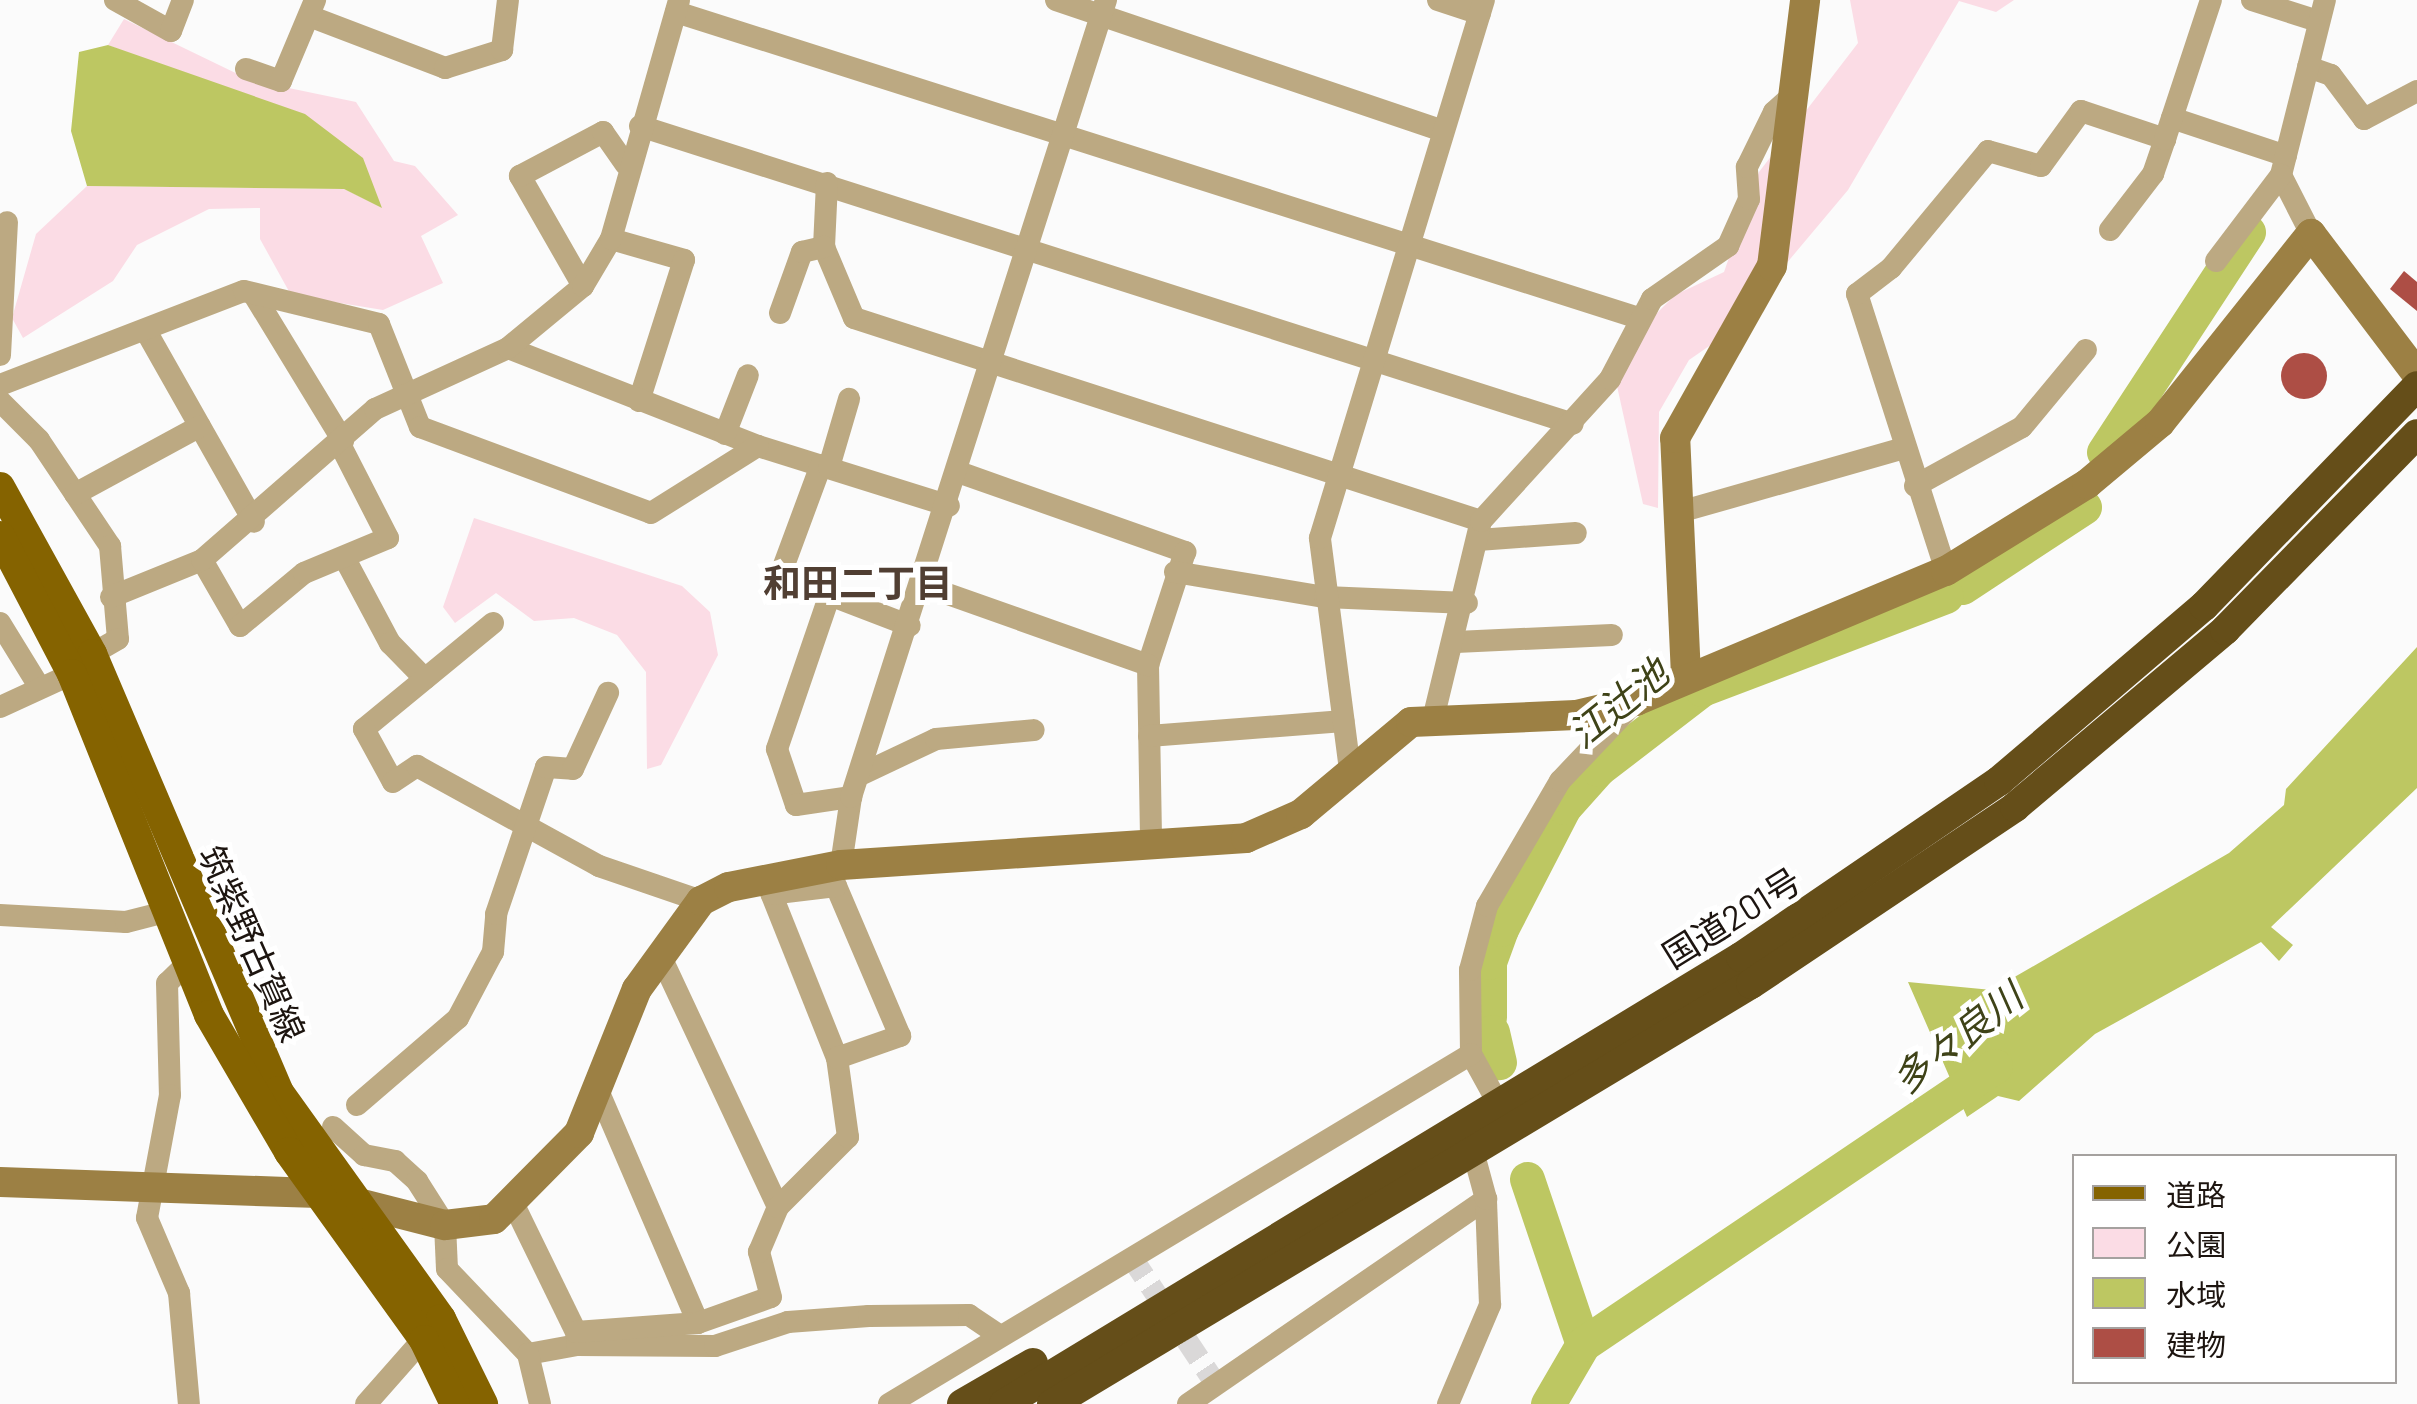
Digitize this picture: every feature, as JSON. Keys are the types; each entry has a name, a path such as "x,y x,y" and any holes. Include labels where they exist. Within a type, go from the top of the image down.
{"highway":[{"name":"国道201号","path":"1004,1404 1757,946 1999,781 2204,606 2417,386"},
{"name":"国道201号","path":"1052,1404 1750,984 2014,806 2282,577 2417,434"},
{"path":"962,1404 1294,1213 1400,1165"},
{"path":"1092,1404 1351,1242 1393,1198"}],"main road":[{"name":"筑紫野古賀線","path":"0,486 278,1090 359,1204 432,1329 484,1404"},
{"name":"筑紫野古賀線","path":"6,554 82,664 188,962 256,1101 319,1193 432,1329 455,1404"}],"street":[{"path":"114,0 171,31 183,0"},
{"path":"246,69 281,81 312,8 445,68 502,50 508,0"},
{"path":"1056,0 1104,8 1439,130"},
{"path":"1350,770 1324,598 1320,538 1376,366 1439,130 1482,7 1438,0"},
{"path":"1686,676 1675,438 1685,408 1772,266 1805,0"},
{"path":"2110,230 2152,174 2211,0"},
{"path":"2216,262 2283,166 2322,11 2252,0"},
{"path":"111,597 202,560 254,522 375,410 411,397 508,348 584,286 611,239 625,164 678,6 1067,140 1639,318"},
{"path":"841,865 850,797 862,774 925,586 1067,140 1104,8"},
{"path":"2308,67 2331,75 2364,119 2417,91"},
{"path":"1434,714 1467,603 1479,530 1610,378 1639,318 1739,231 1747,167 1774,112 1793,96"},
{"path":"1946,571 1901,449 1856,294 1890,268 1988,152 2041,166 2081,111 2169,128 2283,166 2311,234 2417,374"},
{"path":"640,126 827,183 1376,366 1574,424"},
{"path":"584,286 520,176 603,132 625,164"},
{"path":"827,183 824,248 854,318 1339,472 1479,530 1576,533"},
{"path":"0,356 7,222"},
{"path":"494,623 364,729 394,782 417,766 532,824 599,866 702,901 841,865 1151,844 1278,828 1386,737 1434,714 1576,715 1636,701 1686,676 1946,571 2125,456 2311,234"},
{"path":"611,239 684,260 639,401"},
{"path":"780,313 802,252 824,248"},
{"path":"0,706 40,688 118,639 111,597 110,546 2,383 244,291 379,324 420,428 651,514 758,446"},
{"path":"202,560 240,626 304,574 388,538 341,443 254,295"},
{"path":"146,331 254,522"},
{"path":"508,348 758,446 949,506"},
{"path":"1914,486 2022,427 2086,350"},
{"path":"726,434 748,375"},
{"path":"849,399 780,576 910,626"},
{"path":"76,494 200,426"},
{"path":"1676,513 1901,449"},
{"path":"961,472 1185,552 1175,572 1148,666 1151,844"},
{"path":"344,557 390,642 425,679"},
{"path":"1175,572 1324,598 1467,603"},
{"path":"925,586 1148,666"},
{"path":"830,594 777,749 796,804 850,797"},
{"path":"0,623 40,688"},
{"path":"1456,642 1612,636"},
{"path":"357,1106 458,1018 493,952 496,914 532,824 546,767 572,769 608,693"},
{"path":"1499,1104 1471,1054 1470,970 1487,906 1560,781 1636,701"},
{"path":"1149,736 1343,721"},
{"path":"862,774 936,739 1034,730"},
{"path":"767,884 836,886 900,1036 837,1058"},
{"path":"515,1207 576,1332 698,1323 771,1297 759,1252 778,1207 804,1191 848,1137 837,1058 767,884"},
{"path":"0,1182 319,1193 444,1225 515,1207 600,1095 637,989 702,901"},
{"path":"0,915 126,922 169,912"},
{"path":"660,955 778,1207"},
{"path":"188,962 167,982 170,1094 149,1186 148,1218 179,1293 189,1404"},
{"path":"889,1404 996,1333 1471,1054"},
{"path":"600,1095 698,1323"},
{"path":"332,1127 364,1156 395,1161 444,1225 447,1270 528,1354 540,1404"},
{"path":"1448,1404 1490,1304 1486,1199 1473,1152"},
{"path":"1188,1404 1223,1395 1486,1199"},
{"path":"528,1354 716,1346 788,1322 869,1316 969,1314 996,1333"},
{"path":"366,1404 432,1329"}],"green space":[{"path":"1850,0 2014,0 1996,12 1959,1 1848,190 1728,333 1689,360 1659,412 1658,508 1643,504 1617,386 1638,332 1675,295 1724,272 1759,172 1858,43"},
{"path":"124,19 250,80 356,102 394,161 415,166 458,215 421,236 443,283 383,310 291,295 260,239 260,208 209,209 137,245 113,281 23,338 12,318 36,234 87,186 344,189 382,207 187,78 108,45"},
{"path":"474,518 682,586 710,612 718,655 661,765 647,769 646,672 617,635 574,618 534,621 496,593 455,623 443,607"}],"water":[{"path":"108,45 305,114 363,158 382,208 344,189 87,186 71,131 79,52"},
{"path":"2417,647 2417,788 2271,927 2293,945 2279,961 2261,942 2095,1034 2019,1101 1998,1096 1967,1117 1908,982 1992,990 2229,853 2284,805 2286,789"}],"building":[{"path":"2404,271 2417,282 2417,311 2390,289"},
{"path":"2304,353 2320,360 2327,376 2320,392 2304,399 2288,392 2281,376 2288,360"}],"waterway":[{"name":"江辻池","path":"2104,452 2248,232"},
{"name":"江辻池","path":"1962,587 2084,507"},
{"name":"江辻池","path":"1489,1017 1489,962 1501,929 1564,807 1598,769 1702,689 1946,596"},
{"name":"江辻池","path":"1492,1032 1499,1062"},
{"name":"多々良川","path":"1548,1404 1583,1344 1995,1066"},
{"name":"江辻池","path":"1527,1179 1583,1344"}],"tunnel":[{"path":"1132,1258 1217,1386"}],"district":[{"name":"和田二丁目","path":"858,583"}]}
